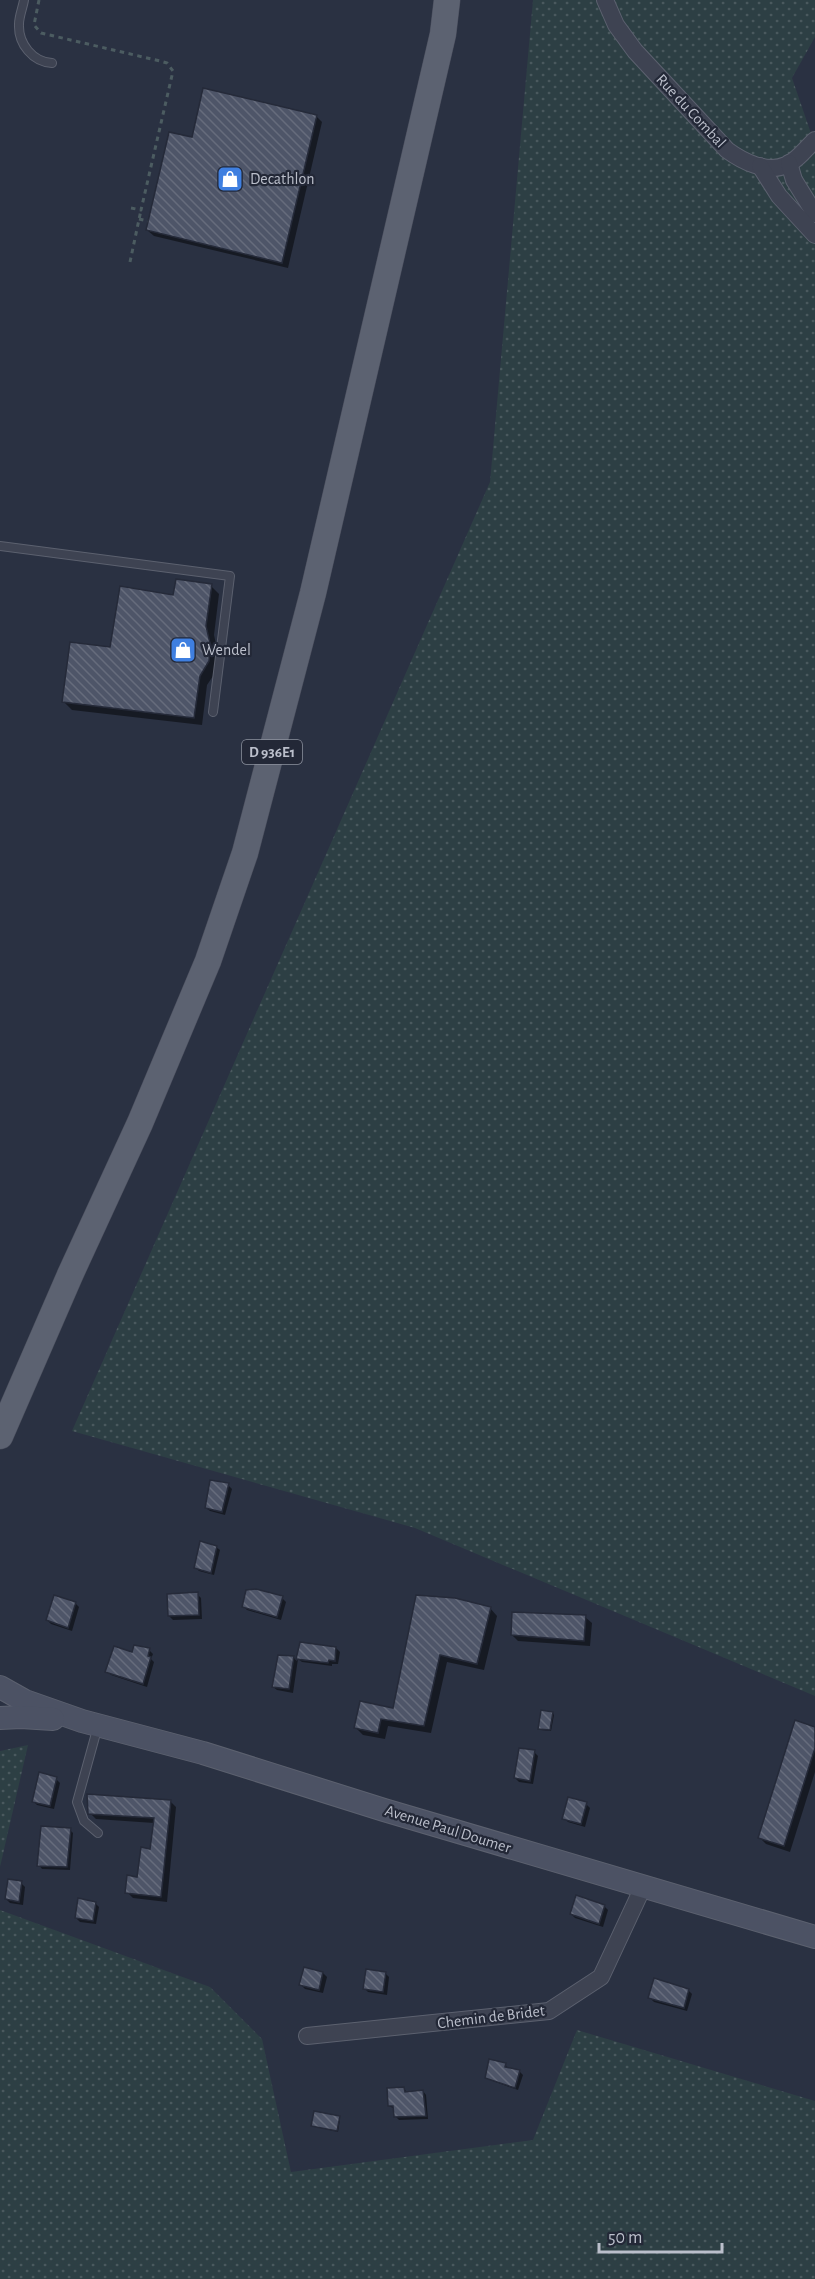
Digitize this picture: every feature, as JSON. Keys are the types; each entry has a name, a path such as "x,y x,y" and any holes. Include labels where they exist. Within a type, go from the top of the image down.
{"main road":[{"name":"D 936E1","path":"0,1436 69,1275 140,1123 208,961 245,853 313,593 442,34 447,0"},
{"name":"D 936E1","path":"442,34 458,0"},
{"path":"0,1687 25,1701 90,1723"},
{"path":"0,1718 21,1717 90,1723"},
{"name":"Avenue Paul Doumer","path":"90,1723 203,1753 384,1810 815,1937"}],"street":[{"name":"Rue du Combal","path":"605,0 616,25 635,51 727,150 738,158 759,166"},
{"path":"759,166 771,168 785,166 815,140"},
{"path":"789,163 794,180 815,214"},
{"path":"759,166 779,196 815,235"},
{"name":"Chemin de Bridet","path":"307,2036 549,2011 601,1977 643,1887"}],"lane":[{"path":"24,0 18,25 26,50 40,62 52,63"},
{"path":"0,546 230,576 213,712"},
{"path":"90,1723 77,1802 84,1821 98,1833"}],"path":[{"path":"39,0 34,25 40,33 160,61 167,63 173,70 130,262"},
{"path":"131,208 141,210"},
{"path":"139,219 148,221"}],"shaded area":[{"path":"533,0 815,0 815,37 792,78 815,145 815,1696 415,1528 72,1431 490,482"},
{"path":"28,1745 0,1867 0,1751"},
{"path":"0,1910 210,1987 262,2039 291,2172 533,2140 577,2030 815,2101 815,2279 0,2279"}],"building":[{"name":"Decathlon","path":"203,88 317,115 282,263 146,230 169,132 192,137"},
{"path":"176,579 212,584 206,626 210,643 209,661 200,676 194,718 62,702 70,642 110,647 120,586 173,595"},
{"path":"210,1480 229,1483 222,1512 205,1508"},
{"path":"200,1541 217,1546 211,1573 194,1568"},
{"path":"256,1589 283,1596 277,1617 242,1607 246,1590"},
{"path":"198,1592 199,1615 168,1616 167,1594"},
{"path":"54,1595 76,1602 68,1628 46,1620"},
{"path":"416,1595 455,1598 491,1607 477,1664 440,1655 424,1726 381,1719 378,1733 354,1728 360,1701 393,1708"},
{"path":"512,1612 586,1615 584,1641 511,1635"},
{"path":"300,1642 336,1647 335,1661 329,1660 328,1663 296,1659"},
{"path":"134,1645 150,1648 148,1656 151,1657 143,1684 105,1672 114,1646 132,1652"},
{"path":"278,1655 294,1656 289,1689 272,1687"},
{"path":"541,1710 553,1712 550,1730 538,1729"},
{"path":"795,1720 815,1727 815,1748 784,1846 758,1838"},
{"path":"519,1748 535,1750 530,1781 514,1778"},
{"path":"39,1772 57,1777 50,1806 32,1802"},
{"path":"87,1794 171,1800 161,1897 125,1893 127,1875 137,1877 141,1847 150,1849 154,1818 88,1814"},
{"path":"568,1797 587,1802 581,1824 562,1819"},
{"path":"41,1826 71,1828 67,1867 37,1866"},
{"path":"8,1879 22,1881 19,1902 5,1899"},
{"path":"576,1895 605,1905 599,1924 570,1914"},
{"path":"78,1898 96,1902 93,1921 75,1918"},
{"path":"304,1967 323,1972 319,1990 299,1985"},
{"path":"366,1969 386,1972 383,1992 363,1989"},
{"path":"654,1978 689,1989 684,2008 648,1998"},
{"path":"489,2059 506,2063 505,2067 520,2070 515,2088 485,2078"},
{"path":"404,2087 405,2092 423,2090 426,2116 394,2117 393,2106 388,2106 387,2088"},
{"path":"314,2111 340,2116 337,2131 311,2126"}],"place":[{"name":"Decathlon","path":"230,179"},
{"name":"Wendel","path":"183,650"}]}
